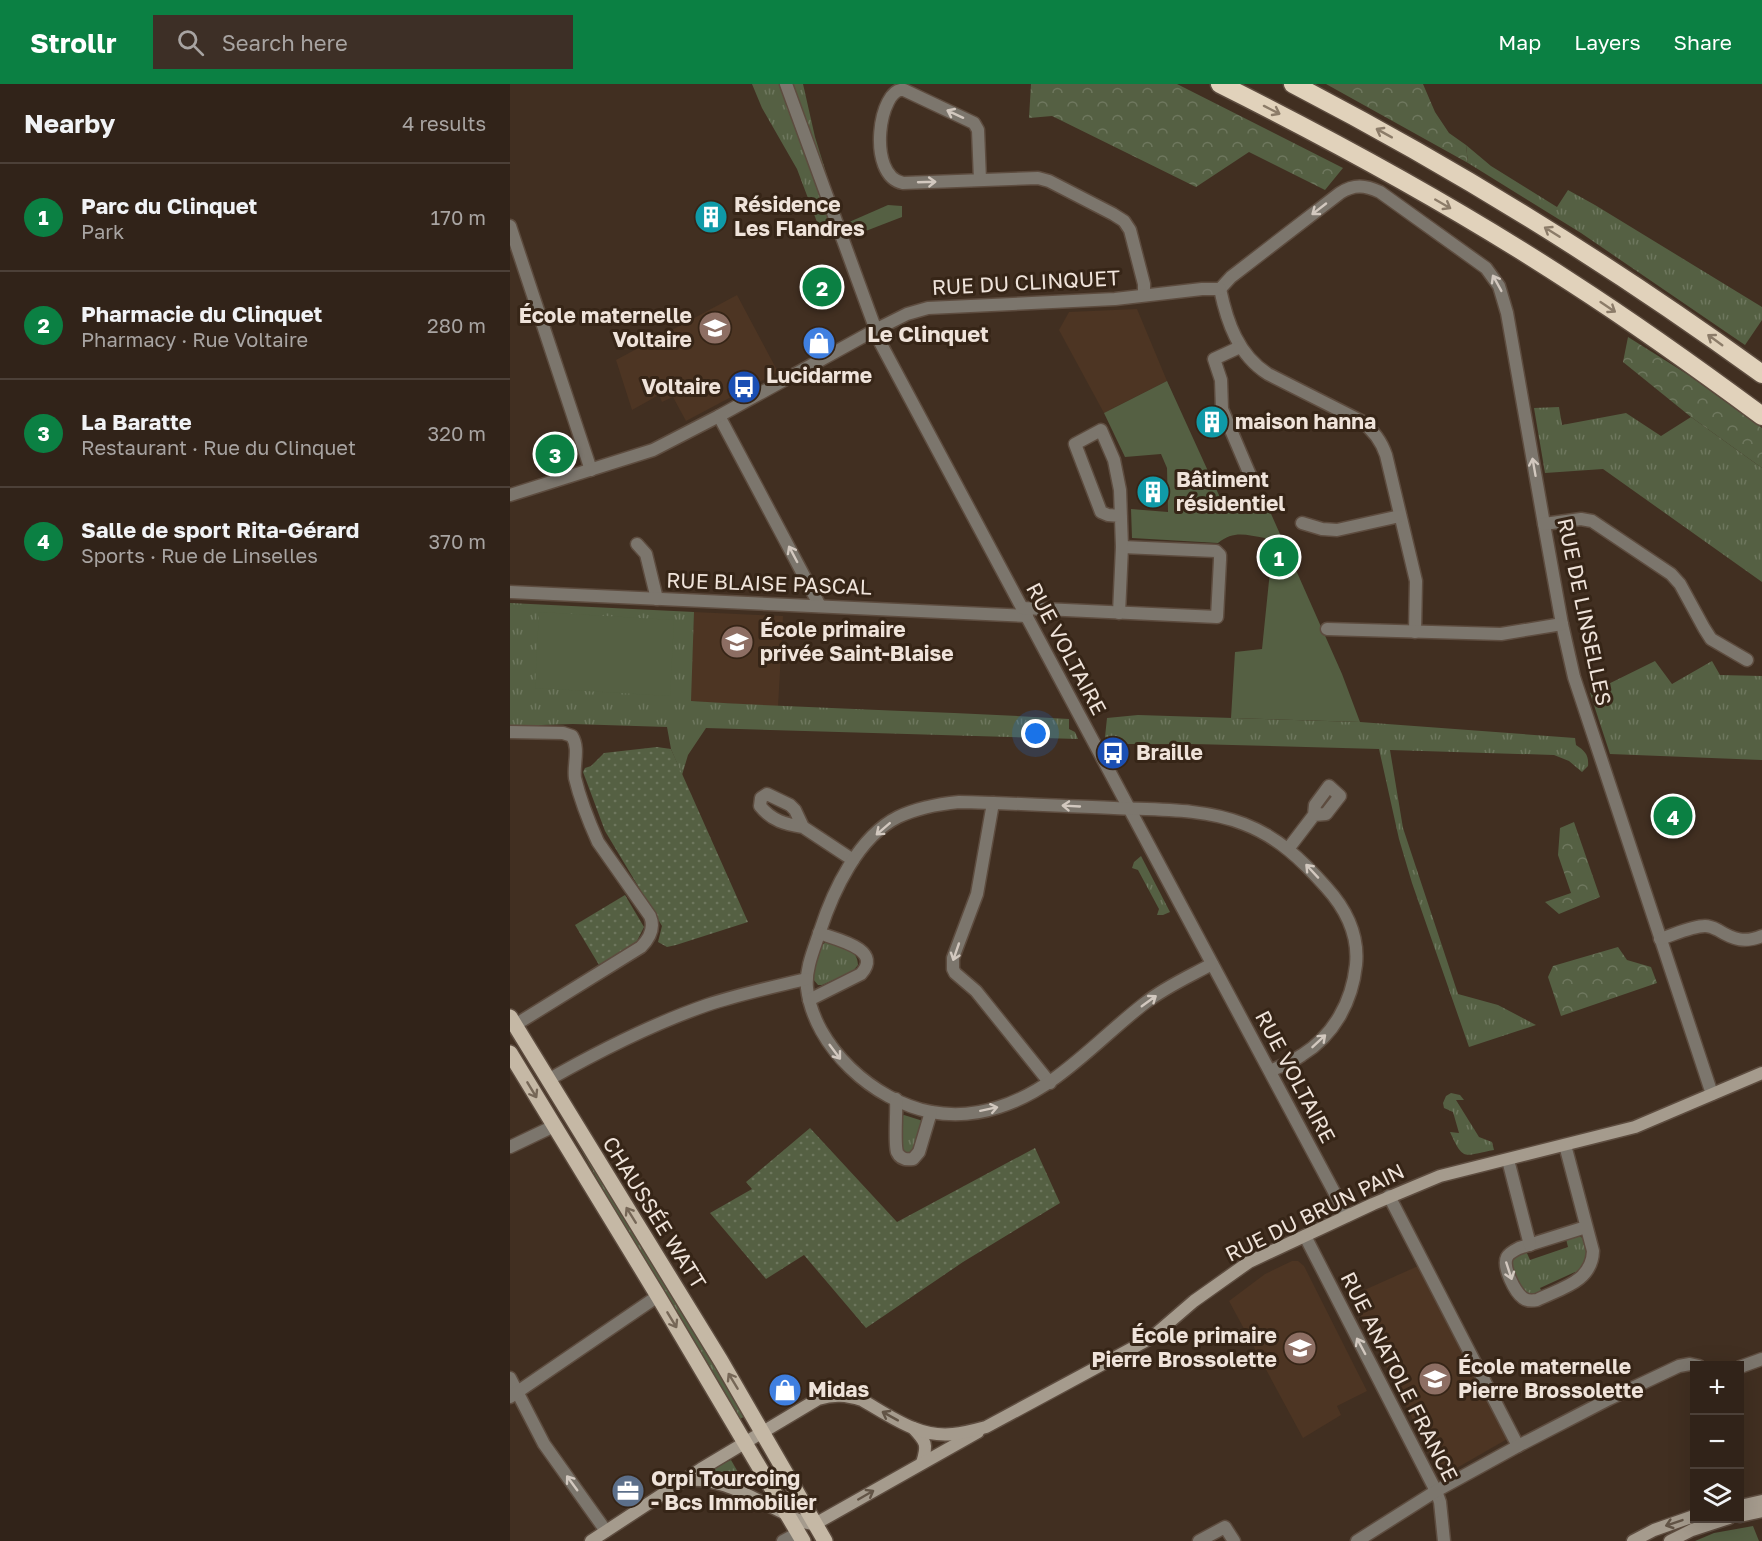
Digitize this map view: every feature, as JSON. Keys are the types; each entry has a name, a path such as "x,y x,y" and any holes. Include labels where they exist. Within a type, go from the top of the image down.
{"highway":[{"path":"1220,84 1355,154 1495,235 1628,320 1762,416"},
{"path":"1293,84 1407,146 1535,221 1659,301 1762,374"}],"main road":[{"name":"CHAUSSÉE WATT","path":"512,1021 763,1431 825,1541"},
{"name":"CHAUSSÉE WATT","path":"510,1053 658,1296 800,1537"},
{"name":"RUE DU BRUN PAIN","path":"592,1541 701,1469 809,1403 827,1396 845,1395 862,1400 913,1428 946,1435 986,1427 1143,1343 1226,1277 1261,1256 1389,1196 1440,1176 1635,1127 1762,1073"},
{"path":"685,1480 703,1479 715,1482 788,1516 815,1524 986,1427"},
{"path":"913,1428 927,1447 922,1463"},
{"path":"764,1503 779,1499 796,1489"},
{"path":"1744,1505 1762,1501"},
{"path":"1744,1515 1762,1511"},
{"path":"1633,1541 1654,1530 1690,1518"},
{"path":"1670,1541 1714,1523"}],"street":[{"name":"RUE VOLTAIRE","path":"786,84 881,344 1347,1216"},
{"path":"980,180 978,130 974,123 904,90 891,87 880,134 885,170 890,177 903,183 1044,180 1120,217 1130,230 1144,284 1144,294"},
{"name":"RUE DE LINSELLES","path":"1220,289 1347,188 1358,185 1386,196 1480,262 1499,286 1508,313 1562,624 1579,693 1712,1094"},
{"path":"510,226 591,470"},
{"name":"RUE DU CLINQUET","path":"510,495 653,450 907,314 928,308 1115,298 1220,289"},
{"path":"1220,289 1240,347 1249,359 1260,369 1361,421 1371,429 1384,448 1416,581 1416,632"},
{"path":"1240,347 1214,359 1221,380 1222,409 1253,482"},
{"path":"720,416 820,606"},
{"path":"1119,613 1122,547 1121,516 1120,490 1117,467 1101,430 1075,444 1101,512 1121,516"},
{"path":"1302,523 1322,529 1337,530 1400,516"},
{"path":"1544,524 1581,519 1592,521 1666,569 1680,584 1712,639 1747,660"},
{"path":"637,544 646,554 657,599"},
{"name":"RUE BLAISE PASCAL","path":"510,592 820,606 1217,617 1220,560 1218,553 1212,550 1122,547"},
{"path":"1327,629 1501,634 1562,624"},
{"path":"510,732 563,733 572,736 576,746 575,779 598,842 650,916 652,926 649,938 641,947 512,1021"},
{"path":"1212,964 1147,1002 1050,1083 1029,1095 991,1109 962,1113 931,1112 897,1099 862,1079 840,1059 822,1032 809,1000 806,979 819,933 840,882 853,860 883,827 908,813 940,804 959,802 1130,809 1198,813 1221,817 1257,830 1288,849 1308,867 1341,905 1354,933 1357,954 1351,990 1333,1027 1320,1042 1304,1054 1270,1071"},
{"path":"993,803 980,883 952,963 955,973 976,991 1050,1083"},
{"path":"1288,849 1314,815"},
{"path":"803,827 853,860"},
{"path":"1660,939 1703,926 1742,941 1762,936"},
{"path":"809,1000 861,974 867,967 868,961 868,957 862,951 819,933"},
{"path":"548,1080 628,1037 680,1015 725,999 806,979"},
{"path":"897,1099 897,1151 906,1160 913,1159 919,1152 931,1112"},
{"path":"510,1148 554,1126"},
{"path":"1565,1146 1593,1251 1590,1267 1585,1275 1569,1285 1537,1300 1530,1301 1520,1295 1506,1271 1506,1258 1510,1253 1519,1248 1586,1227"},
{"path":"1508,1160 1530,1245"},
{"path":"1389,1196 1518,1446"},
{"name":"RUE ANATOLE FRANCE","path":"1305,1236 1437,1491 1444,1541"},
{"path":"514,1394 658,1296"},
{"path":"1744,1366 1762,1359"},
{"path":"1357,1541 1437,1491 1518,1446 1609,1399 1671,1370 1690,1365"},
{"path":"510,1378 514,1394 544,1444 606,1531"},
{"path":"1199,1541 1225,1527 1234,1541"},
{"path":"783,1541 800,1537"}],"shaded area":[{"name":"École maternelle Voltaire","path":"737,295 778,372 686,421 673,397 662,402 659,395 632,410 616,360"},
{"path":"1137,309 1167,381 1104,413 1059,330 1069,312"},
{"name":"École primaire privée Saint-Blaise","path":"694,612 783,616 778,707 690,701"},
{"name":"École primaire Pierre Brossolette","path":"1292,1261 1298,1261 1304,1266 1367,1391 1337,1406 1341,1415 1303,1438 1229,1301 1265,1274"},
{"name":"École maternelle Pierre Brossolette","path":"1418,1266 1509,1438 1448,1473 1440,1472 1437,1468 1351,1296"}],"green space":[{"path":"752,84 803,84 815,137 843,220 820,230 797,169 762,108"},
{"path":"1031,84 1177,84 1343,168 1325,190 1249,152 1196,187 1052,116 1029,118"},
{"path":"1326,84 1423,84 1435,112 1449,133 1466,145 1468,163"},
{"path":"1466,145 1491,166 1557,207 1568,190 1595,205 1762,307 1762,320 1745,345 1581,233 1468,163"},
{"path":"888,205 902,206 902,217 845,239 840,226"},
{"path":"1628,337 1687,374 1762,428 1762,468 1691,417 1623,362"},
{"path":"1167,381 1223,504 1264,498 1342,674 1360,722 1231,718 1235,652 1262,649 1270,571 1265,538 1235,535 1218,543 1132,538 1131,509 1168,512 1167,468 1161,454 1125,457 1104,413"},
{"path":"1559,407 1562,425 1626,413 1661,436 1691,417 1762,468 1762,582 1603,469 1545,473 1534,408"},
{"path":"510,603 694,612 691,701 1069,719 1069,729 1075,732 1078,739 706,728 688,755 682,775 671,749 667,727 573,724 510,726"},
{"path":"539,612 674,620 670,696 535,688"},
{"path":"1655,661 1672,684 1712,661 1720,675 1762,676 1762,760 1610,754 1590,693"},
{"path":"1138,715 1360,722 1575,738 1576,745 1584,751 1588,759 1588,766 1582,772 1569,761 1554,755 1390,750 1403,828 1458,994 1498,1005 1536,1025 1469,1047 1412,883 1399,839 1379,749 1110,744 1105,737 1107,718"},
{"path":"657,747 671,749 748,922 667,947 658,942 662,926 605,831 583,772 604,753"},
{"path":"1574,822 1600,897 1559,914 1545,902 1571,893 1558,855 1560,828"},
{"path":"1141,856 1170,912 1157,915 1159,909 1138,870 1132,868 1134,862"},
{"path":"625,895 644,927 636,943 599,965 575,925"},
{"path":"827,941 852,951 858,965 852,972 818,985 813,979 820,947"},
{"path":"1618,947 1627,960 1651,967 1657,983 1561,1016 1548,977 1553,966"},
{"path":"1451,1093 1460,1095 1464,1100 1456,1100 1479,1137 1492,1142 1494,1150 1471,1155 1462,1153 1450,1132 1459,1133 1453,1112 1444,1108 1443,1103 1446,1096"},
{"path":"902,1116 923,1121 917,1151 907,1155 901,1150"},
{"path":"810,1128 897,1222 1035,1148 1060,1203 963,1262 866,1328 804,1255 766,1279 710,1213 752,1189 746,1182"},
{"path":"578,1140 747,1415 740,1419 654,1280 576,1141"},
{"path":"1578,1235 1584,1239 1587,1257 1580,1274 1576,1275 1575,1272 1540,1288 1542,1292 1534,1295 1524,1293 1513,1271 1514,1257 1526,1251 1530,1260 1568,1247 1566,1239"},
{"path":"731,1460 750,1493 709,1472 709,1469"},
{"path":"1753,1526 1759,1541 1695,1541 1714,1533"}],"place":[{"name":"Résidence Les Flandres","path":"711,217"},
{"name":"Pharmacie du Clinquet","path":"822,287"},
{"name":"École maternelle Voltaire","path":"715,328"},
{"name":"Lucidarme","path":"819,343"},
{"name":"Voltaire","path":"744,387"},
{"name":"maison hanna","path":"1212,422"},
{"name":"La Baratte","path":"555,454"},
{"name":"Bâtiment résidentiel","path":"1153,492"},
{"name":"Parc du Clinquet","path":"1279,557"},
{"name":"École primaire privée Saint-Blaise","path":"737,642"},
{"name":"Braille","path":"1113,753"},
{"name":"Salle de sport Rita-Gérard","path":"1673,816"},
{"name":"École primaire Pierre Brossolette","path":"1300,1348"},
{"name":"École maternelle Pierre Brossolette","path":"1435,1379"},
{"name":"Midas","path":"785,1390"},
{"name":"Orpi Tourcoing - Bcs Immobilier","path":"628,1491"}],"district":[{"name":"Le Clinquet","path":"928,334"}]}
